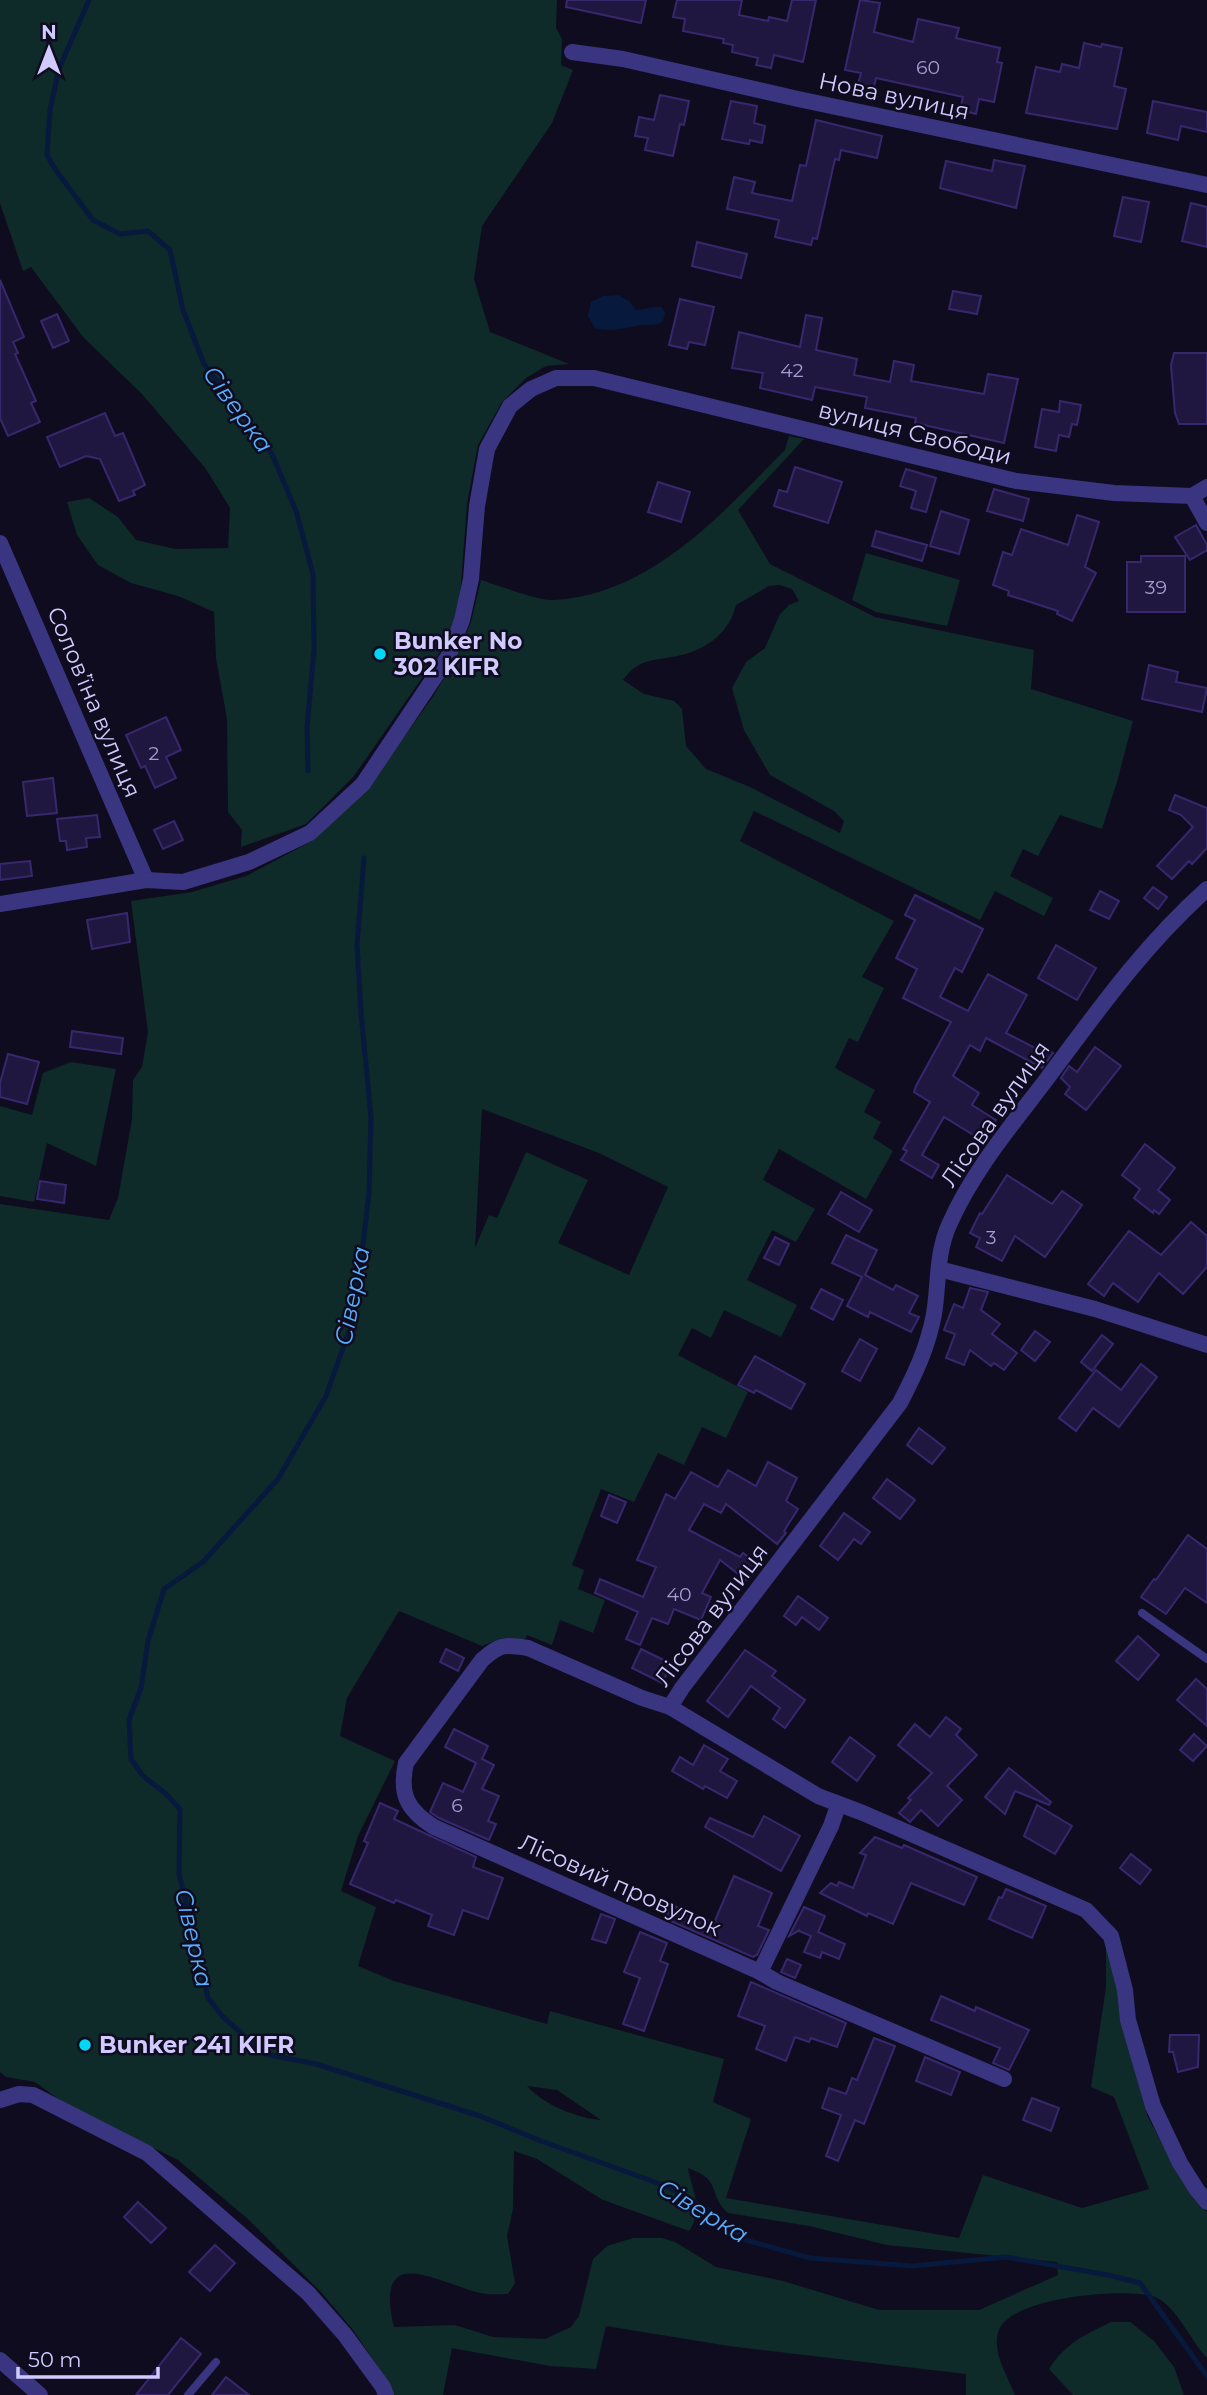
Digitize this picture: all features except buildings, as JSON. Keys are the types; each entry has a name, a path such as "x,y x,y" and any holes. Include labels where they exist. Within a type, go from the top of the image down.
{"street":[{"name":"Нова вулиця","path":"572,52 623,59 1207,185"},
{"name":"вулиця Свободи","path":"0,904 146,880 183,882 249,862 310,833 363,784 448,657 462,620 471,579 477,506 487,449 510,406 531,389 556,378 594,378 1016,481 1114,493 1192,496"},
{"path":"1207,488 1192,496 1207,523"},
{"name":"Соловʼїна вулиця","path":"0,543 146,880"},
{"name":"Лісова вулиця","path":"670,1707 900,1404 920,1364 933,1314 940,1253 947,1228 965,1191 1129,970 1175,918 1207,889"},
{"path":"939,1269 1095,1309 1207,1345"},
{"name":"Лісова вулиця","path":"507,1645 528,1648 642,1698 670,1707 838,1806 863,1814 1086,1910 1111,1936 1125,1990 1128,2020 1153,2106 1180,2163 1207,2202"},
{"name":"Лісовий провулок","path":"507,1645 496,1648 482,1660 406,1763 402,1783 407,1802 418,1817 434,1827 760,1972 777,1982 1004,2079"},
{"path":"760,1972 831,1826 838,1806"},
{"path":"0,2100 19,2094 33,2095 147,2153 308,2293 345,2335 386,2395"},
{"path":"0,2360 40,2395"}],"lane":[{"path":"1142,1613 1207,1659"},
{"path":"188,2395 216,2362"}],"green space":[{"path":"0,0 557,0 556,28 562,39 561,65 573,70 552,123 482,226 474,279 490,332 569,364 546,366 526,378 502,402 478,445 467,504 460,597 455,617 440,652 354,776 306,824 241,847 242,830 228,812 227,719 216,658 214,612 178,596 131,583 98,565 77,535 67,502 89,498 118,517 136,540 175,549 228,548 230,508 206,469 142,394 84,338 31,267 23,271 0,203"},
{"path":"789,436 804,439 738,510 770,564 875,617 1034,650 1031,689 1133,721 1117,782 1102,829 1060,815 1038,856 1023,849 1010,876 1053,898 1044,916 995,891 980,920 754,811 740,841 894,921 862,977 884,988 858,1042 849,1038 835,1068 875,1090 864,1112 881,1122 873,1138 893,1151 866,1199 779,1149 763,1180 815,1209 796,1242 772,1230 747,1280 797,1305 781,1337 724,1310 711,1338 692,1328 678,1355 748,1392 726,1438 702,1427 684,1465 658,1453 634,1502 601,1489 572,1565 584,1570 578,1589 605,1600 593,1633 560,1620 552,1645 527,1635 524,1641 502,1638 482,1646 399,1611 347,1698 340,1736 395,1761 358,1836 341,1891 376,1907 358,1966 394,1981 547,2024 550,2011 724,2059 713,2102 751,2119 726,2198 959,2238 983,2175 1082,2208 1149,2189 1114,2097 1091,2087 1106,1987 1106,1939 1148,2117 1194,2199 1207,2212 1207,2358 1163,2301 1141,2294 1096,2294 1046,2302 1024,2310 1008,2319 999,2330 998,2355 1015,2395 966,2395 966,2374 729,2346 606,2326 596,2369 550,2366 452,2348 443,2395 393,2395 389,2383 353,2330 321,2292 249,2220 178,2160 68,2106 35,2082 6,2077 0,2072 0,1204 109,1220 118,1198 132,1119 133,1080 142,1067 148,1032 131,901 192,892 246,876 314,840 367,788 432,698 455,660 471,622 481,580 546,600 588,595 621,584 681,548 709,525 785,450","holes":["780,585 792,589 799,601 789,605 780,614 765,648 746,662 732,688 744,730 770,775 834,811 844,821 840,833 750,787 706,769 686,746 682,709 674,701 644,694 623,680 639,665 692,652 709,643 729,623 736,605 769,586","482,1109 599,1153 668,1187 629,1275 558,1243 588,1180 526,1152 497,1218 489,1215 475,1248","527,2086 557,2090 601,2120 561,2109","514,2151 537,2159 603,2200 689,2231 696,2215 696,2207 688,2168 711,2183 721,2206 728,2213 809,2226 887,2245 1057,2262 1058,2275 979,2310 879,2310 783,2281 716,2267 675,2242 662,2238 633,2238 607,2246 593,2259 579,2316 571,2327 545,2339 493,2337 455,2325 394,2327 390,2300 393,2284 401,2275 429,2276 480,2293 508,2294 515,2283 507,2236 513,2209"]},
{"path":"866,553 960,580 947,626 876,612 852,600"},
{"path":"71,1062 116,1069 96,1166 47,1143 34,1202 0,1196 0,1106 32,1115 43,1073"},
{"path":"1111,2322 1130,2322 1154,2341 1174,2367 1184,2395 1073,2395 1049,2369 1069,2346"}],"water":[{"path":"618,295 629,301 636,310 662,307 665,313 663,321 615,330 595,328 588,316 591,302 603,296"}],"waterway":[{"name":"Сіверка","path":"89,0 59,69 50,110 47,155 93,220 120,234 148,231 170,250 183,310 204,364 272,454 296,511 313,574 314,650 307,728 308,771"},
{"name":"Сіверка","path":"364,858 357,945 371,1117 369,1193 349,1331 326,1396 278,1479 203,1562 164,1589 148,1641 141,1688 129,1720 131,1759 143,1776 180,1809 179,1873 208,1998 223,2017 265,2054 316,2064 480,2116 666,2186 714,2213 746,2240 810,2258 912,2266 1006,2257 1140,2283 1207,2376"}],"place":[{"name":"Bunker No 302 KIFR","path":"380,654"},
{"name":"Bunker 241 KIFR","path":"85,2045"}]}
